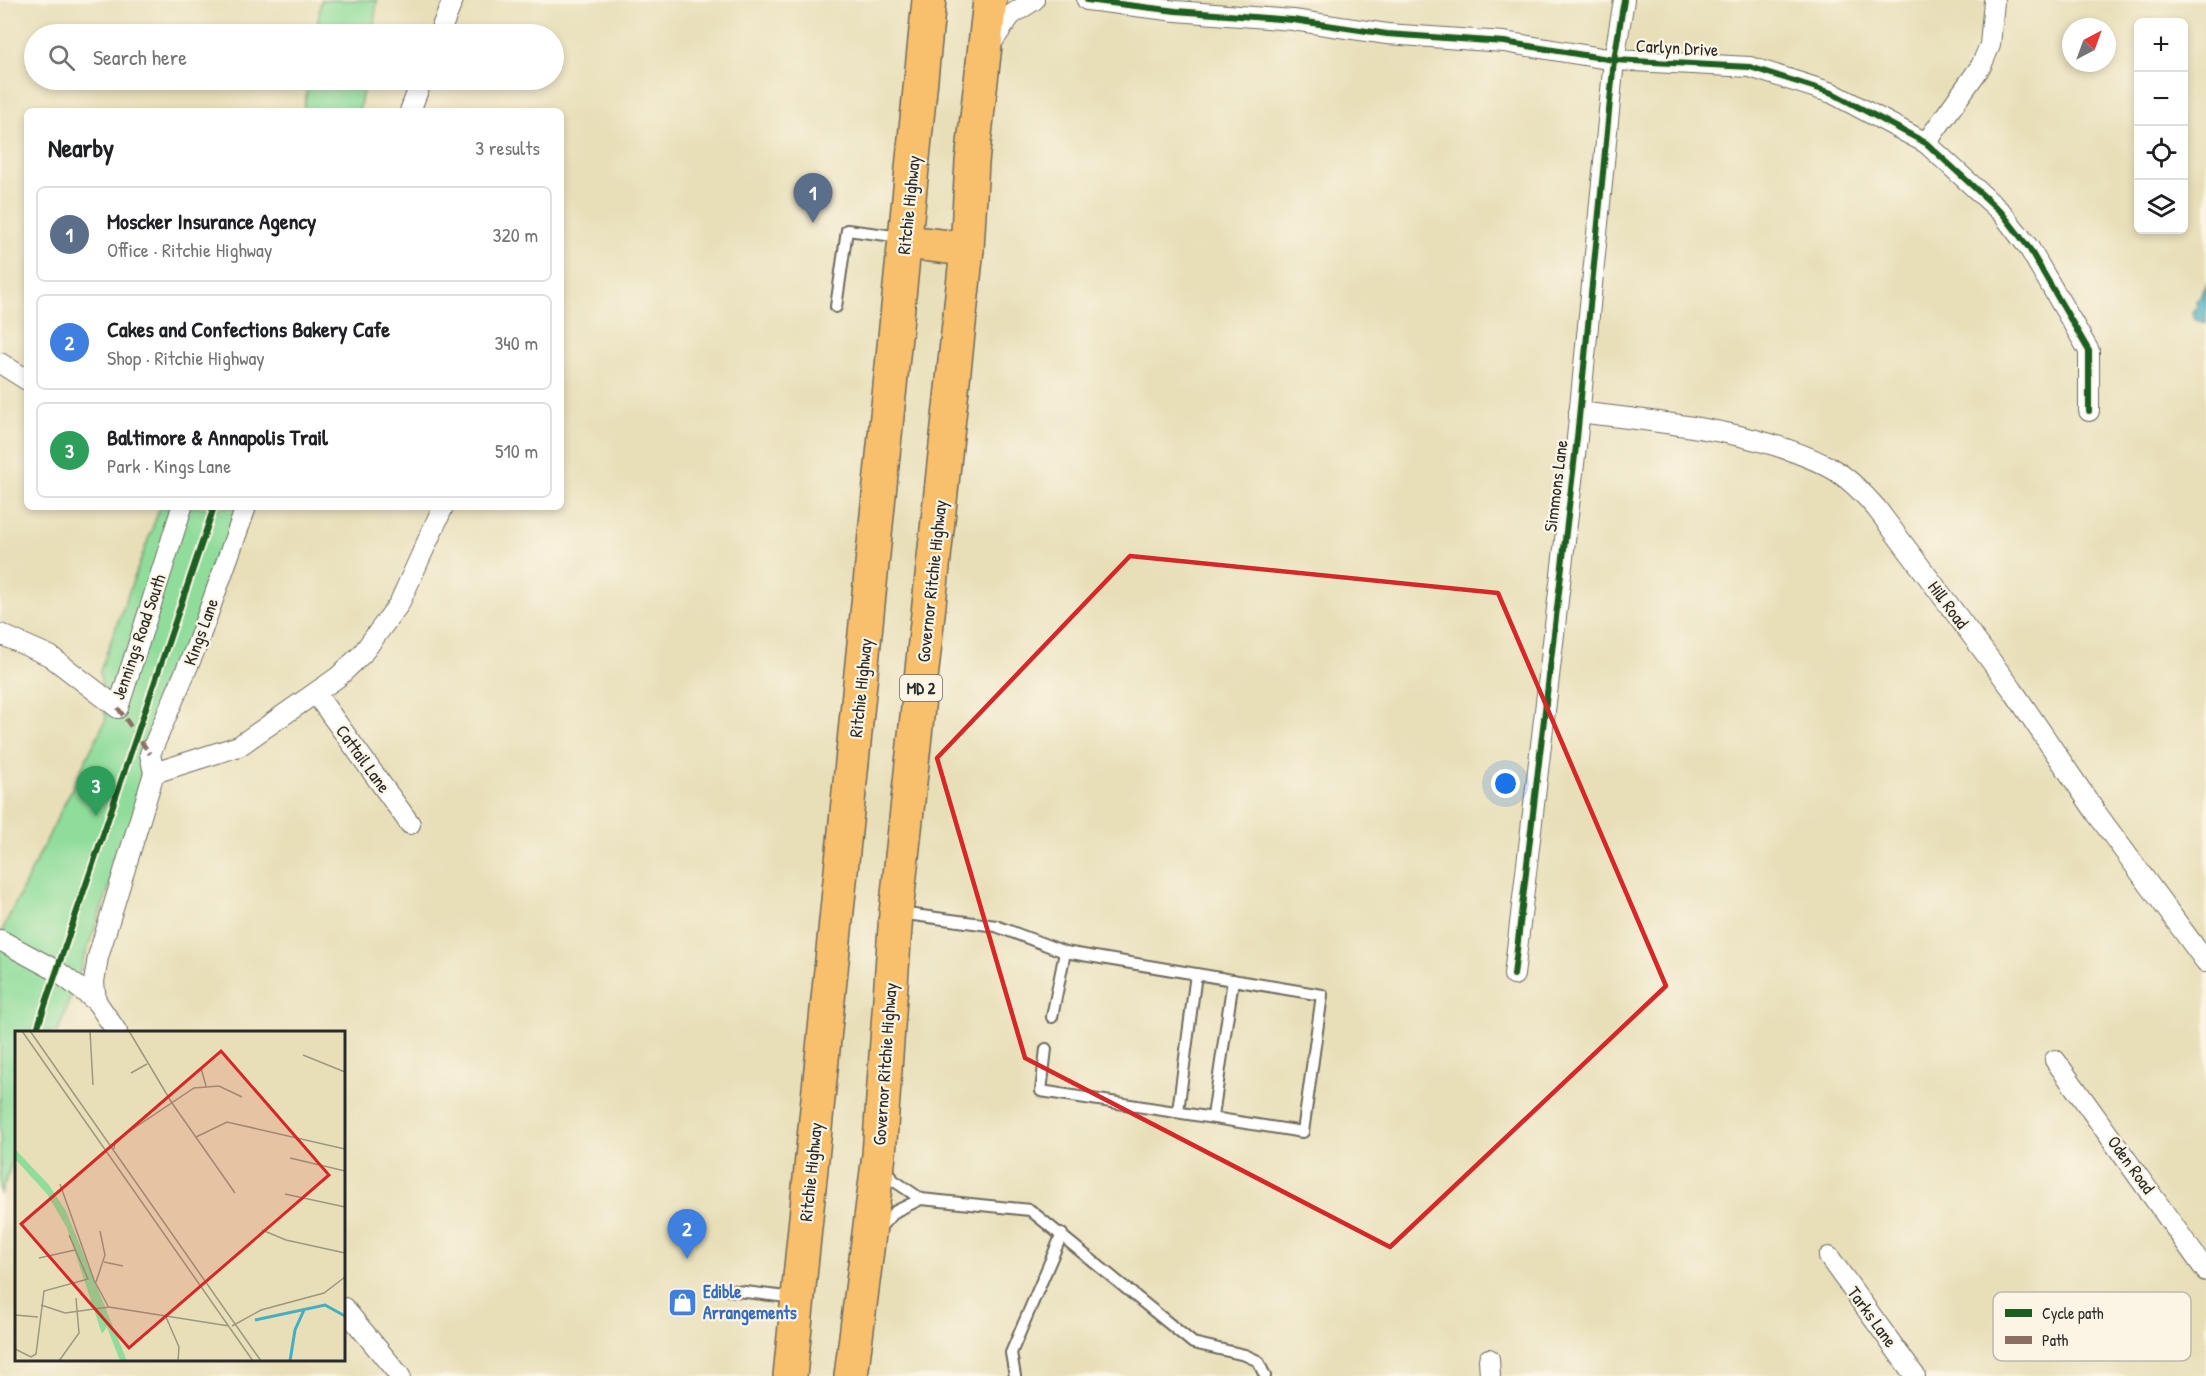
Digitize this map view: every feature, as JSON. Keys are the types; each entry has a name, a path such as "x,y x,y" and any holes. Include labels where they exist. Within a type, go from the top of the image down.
{"highway":[{"name":"Ritchie Highway","path":"790,1376 929,0"},
{"name":"Governor Ritchie Highway","path":"851,1376 879,1155 896,913 968,249 972,162 990,0"},
{"path":"905,239 968,249"}],"street":[{"path":"444,24 453,0"},
{"path":"983,58 1011,15 1034,0"},
{"name":"Carlyn Drive","path":"1087,0 1176,11 1293,20 1387,34 1504,42 1614,60 1750,67 1832,93 1926,143 2002,213 2029,249 2089,351 2089,411"},
{"name":"Simmons Lane","path":"1514,975 1579,412 1614,60 1624,0"},
{"path":"1926,143 1981,66 1990,45 1994,1"},
{"path":"411,108 418,90"},
{"path":"0,363 24,378"},
{"name":"Hill Road","path":"1579,412 1640,419 1770,442 1830,467 1855,485 1877,509 2012,689 2097,814 2206,962"},
{"name":"Jennings Road South","path":"0,634 50,656 118,708 181,510"},
{"name":"Kings Lane","path":"96,1001 94,982 98,957 152,763 245,510"},
{"path":"152,763 239,746 316,694 362,654 399,604 442,510"},
{"name":"Cattail Lane","path":"316,694 410,824"},
{"path":"0,940 57,971 96,1001 116,1031"},
{"name":"Oden Road","path":"2055,1060 2206,1271"},
{"name":"Tarks Lane","path":"1829,1257 1915,1376"},
{"path":"345,1309 400,1376"}],"lane":[{"path":"836,308 847,230 905,239"},
{"path":"896,913 996,926 1065,952 1322,994 1304,1132 1041,1091 1046,1049"},
{"path":"1052,1017 1065,952"},
{"path":"1178,1111 1196,974"},
{"path":"1218,1117 1233,980"},
{"path":"879,1155 893,1180 921,1199 1030,1210 1193,1343 1245,1355 1258,1361 1265,1376"},
{"path":"868,1238 896,1211 921,1199"},
{"path":"1015,1376 1011,1353 1062,1234"},
{"path":"728,1290 798,1299"}],"highlighted area":[{"path":"1130,556 1498,593 1666,986 1390,1247 1025,1058 937,758"}],"green space":[{"path":"321,0 377,0 374,24 317,24"},
{"path":"307,90 363,90 360,108 304,108"},
{"path":"159,510 243,510 58,1031 15,1031 15,1155 0,1195 0,935 106,719 100,671"}],"water":[{"path":"2206,285 2206,323 2195,320 2193,312 2197,307 2196,301 2202,296"}],"marked path":[{"path":"118,708 150,754"}],"cycle path":[{"path":"1087,0 1176,11 1293,20 1387,34 1504,42 1614,60 1750,67 1832,93 1926,143 2002,213 2029,248 2089,351 2089,411"},
{"path":"1514,975 1577,438 1614,60 1624,0"},
{"path":"36,1031 213,510"}],"place":[{"name":"Moscker Insurance Agency","path":"813,223"},
{"name":"Baltimore & Annapolis Trail","path":"96,816"},
{"name":"Cakes and Confections Bakery Cafe","path":"687,1259"},
{"name":"Edible Arrangements","path":"682,1302"}]}
